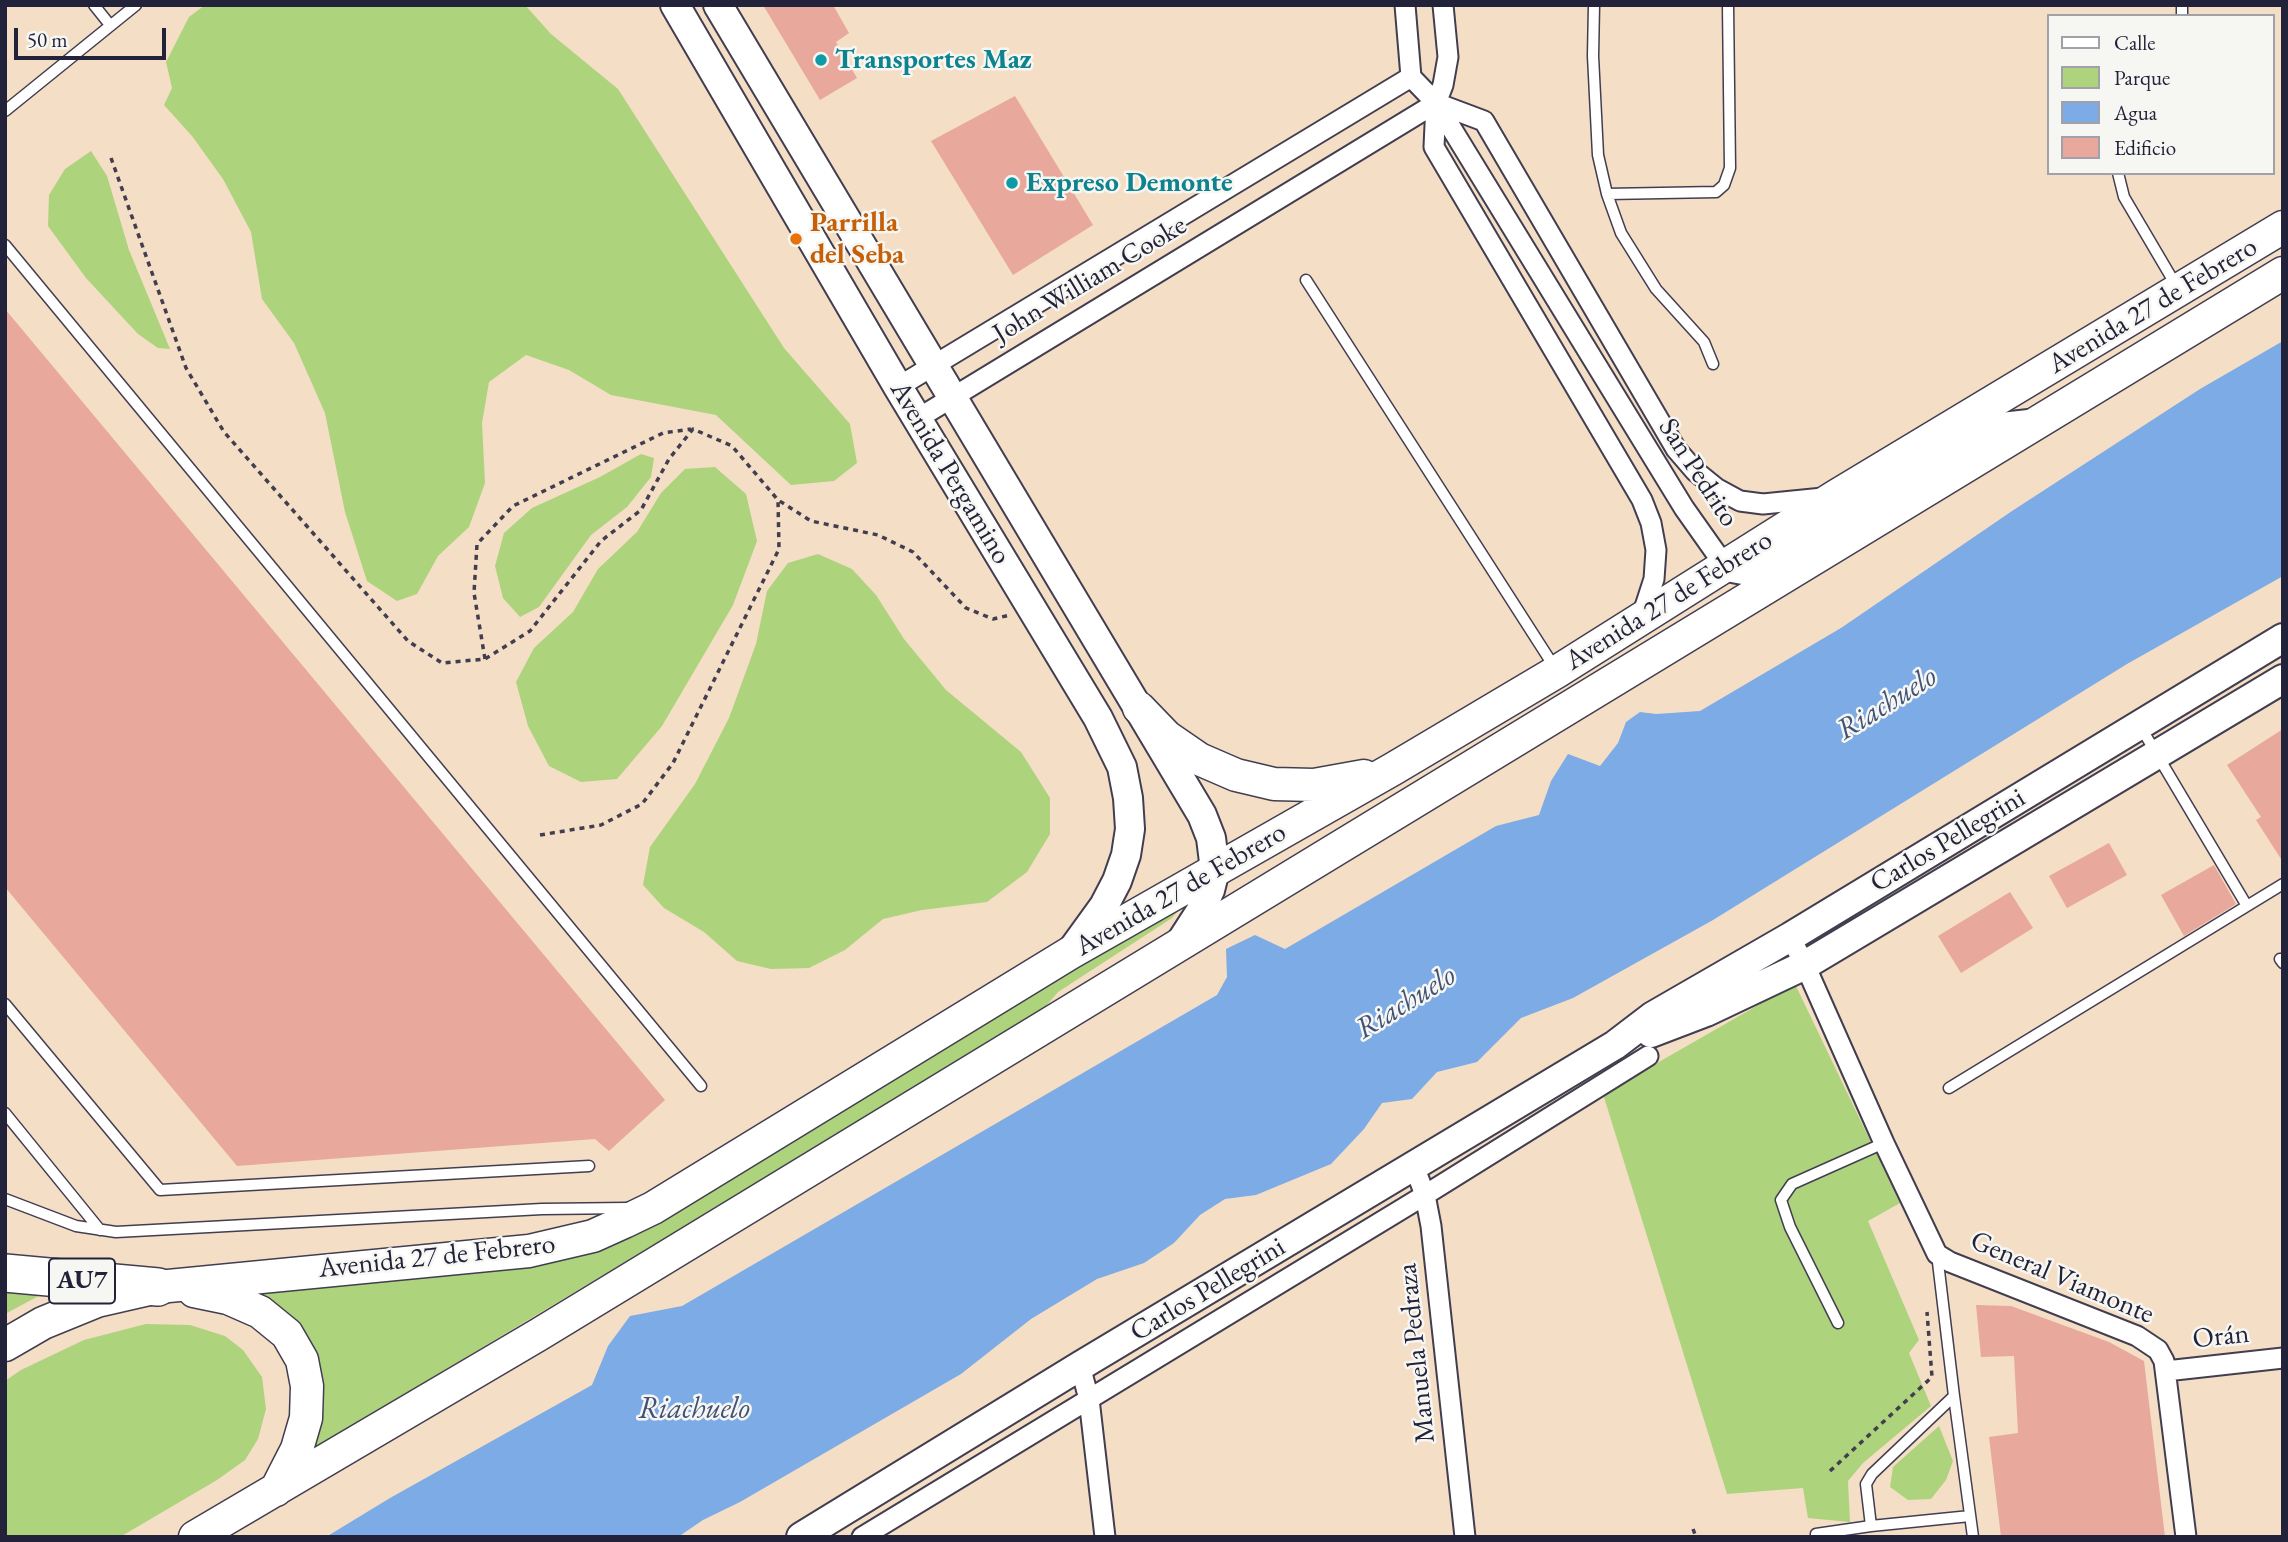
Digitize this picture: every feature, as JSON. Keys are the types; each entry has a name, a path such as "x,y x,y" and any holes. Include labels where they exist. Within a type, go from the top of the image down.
{"highway":[{"name":"AU7","path":"5,1273 158,1287"}],"main road":[{"name":"Avenida Pergamino","path":"675,5 898,387 1098,718 1122,767 1130,829 1126,855 1104,906 1070,953"},
{"name":"Avenida Pergamino","path":"718,5 1202,815 1211,838 1215,870 1200,912 1180,943"},
{"name":"Avenida 27 de Febrero","path":"5,1345 43,1323 97,1301 158,1287 529,1251 593,1236 653,1208 1070,953 1393,769 1558,671 1836,496 2283,228"},
{"name":"Avenida 27 de Febrero","path":"195,1537 550,1328 2283,273"},
{"name":"Carlos Pellegrini","path":"802,1537 1080,1366 1615,1045 1653,1016 1790,937 2283,638"},
{"name":"Carlos Pellegrini","path":"1615,1045 1706,1012 1805,965 2283,679"},
{"path":"1139,708 1167,737 1199,759 1236,775 1274,784 1314,785 1393,769"},
{"path":"158,1287 213,1294 240,1303 270,1318 292,1342 305,1372 307,1409 300,1441 276,1490"}],"street":[{"path":"1405,5 1411,77"},
{"name":"San Pedrito","path":"1443,5 1448,57 1443,85 1436,103 1434,147 1642,500 1651,523 1656,550 1654,579 1641,619"},
{"name":"John William Cooke","path":"898,387 1411,77"},
{"name":"San Pedrito","path":"1411,77 1436,103 1684,508 1725,566 1734,573 1745,575 1997,423 2041,419"},
{"name":"John William Cooke","path":"917,419 1436,103"},
{"name":"San Pedrito","path":"1436,103 1484,121 1676,449 1695,471 1716,488 1740,501 1763,504 1836,496"},
{"name":"General Viamonte","path":"1790,937 1937,1254 1950,1262 2137,1336 2158,1350 2164,1361 2186,1537"},
{"name":"Carlos Pellegrini","path":"862,1537 1425,1195 1648,1056"},
{"name":"Manuela Pedraza","path":"1414,1166 1425,1195 1433,1239 1465,1537"},
{"name":"Orán","path":"2165,1371 2283,1358"},
{"path":"1080,1366 1089,1399 1105,1537"}],"lane":[{"path":"94,5 110,25"},
{"path":"5,111 135,5"},
{"path":"1594,5 1593,56 1598,155 1607,194 1621,233 1642,267 1656,289 1704,342 1713,364"},
{"path":"1607,194 1716,192 1724,185 1730,168 1728,5"},
{"path":"2118,175 2124,197 2179,290"},
{"path":"5,245 701,1086"},
{"path":"1306,279 1558,671"},
{"path":"2139,726 2247,906"},
{"path":"1949,1088 2283,884"},
{"path":"5,1004 160,1190 589,1166"},
{"path":"5,1112 100,1230"},
{"path":"5,1120 20,1130"},
{"path":"1838,1323 1790,1227 1782,1200 1792,1184 1884,1143"},
{"path":"5,1199 76,1226 131,1231 542,1209 653,1208"},
{"path":"1937,1254 1973,1537"},
{"path":"1871,1527 1866,1484 1872,1474 1954,1396"},
{"path":"1816,1534 1970,1516"}],"path":[{"path":"111,158 186,368 224,432 408,641 442,663 485,659 530,631 601,541 641,510 668,459 693,429"},
{"path":"485,659 474,593 477,544 513,506 663,433 693,429 732,446 778,500 811,521 878,536 913,552 966,608 993,620 1032,608"},
{"path":"540,835 601,825 642,804 673,763 779,549 778,500"},
{"path":"1830,1471 1932,1377 1926,1304 1942,1288"},
{"path":"1693,1530 1696,1537"}],"green space":[{"path":"205,5 525,5 551,34 618,89 784,348 850,424 857,463 834,481 791,485 716,415 611,395 569,370 526,355 489,382 482,423 485,483 469,527 438,556 417,594 397,601 367,581 345,512 325,413 294,343 262,299 251,232 223,179 192,136 164,105 172,88 166,62 189,17"},
{"path":"91,151 107,176 129,250 170,349 158,348 138,334 86,278 48,226 49,195 65,169"},
{"path":"641,454 654,458 651,477 627,507 591,535 539,607 520,617 503,598 495,566 504,533 532,508 600,477"},
{"path":"715,467 746,494 757,541 733,605 662,726 617,779 581,782 549,766 528,726 516,682 534,648 573,612 598,569 637,532 661,493 685,469"},
{"path":"818,554 852,569 876,595 904,639 946,690 1021,752 1050,798 1050,834 1027,872 987,902 922,910 883,919 845,950 809,968 771,969 737,961 704,932 664,908 643,885 650,847 695,784 729,718 756,644 767,591 788,563"},
{"path":"1189,897 1172,918 1058,992 1040,1013 301,1456 310,1363 225,1289 547,1259"},
{"path":"1795,984 1900,1203 1868,1221 1919,1340 1909,1353 1931,1406 1863,1463 1848,1481 1850,1522 1808,1518 1803,1488 1727,1494 1603,1094"},
{"path":"5,1285 46,1292 5,1314"},
{"path":"146,1324 190,1325 225,1336 243,1350 262,1377 266,1409 258,1439 245,1460 217,1480 120,1537 5,1537 5,1381 21,1370 84,1340"},
{"path":"1939,1426 1953,1461 1946,1480 1931,1499 1908,1500 1890,1487 1893,1467"}],"water":[{"name":"Riachuelo","path":"2283,341 2283,576 2127,664 1713,920 1573,998 1521,1018 1477,1062 1437,1072 1412,1099 1382,1103 1364,1129 1331,1164 1256,1195 1225,1199 1200,1215 1174,1243 1144,1263 1097,1279 1031,1319 961,1374 740,1502 703,1520 678,1537 326,1537 390,1498 592,1385 608,1346 630,1316 682,1306 1217,995 1227,977 1226,949 1255,935 1285,949 1496,826 1539,815 1551,781 1568,754 1600,766 1618,743 1626,722 1640,712 1656,714 1700,711 1841,628 2012,511 2200,389"}],"building":[{"name":"Transportes Maz","path":"763,5 833,5 849,33 836,42 857,78 820,100"},
{"name":"Expreso Demonte","path":"1015,96 1093,225 1013,275 931,141"},
{"path":"5,309 665,1100 609,1151 595,1139 237,1166 5,887"},
{"path":"2283,729 2283,862 2256,820 2261,817 2227,765"},
{"path":"2109,843 2127,875 2067,908 2049,876"},
{"path":"2214,865 2236,904 2184,936 2161,895"},
{"path":"2010,892 2033,928 1961,973 1938,936"},
{"path":"1976,1305 2011,1306 2109,1342 2144,1361 2165,1537 2001,1537 1989,1437 2018,1433 2014,1356 1981,1357"}],"place":[{"name":"Transportes Maz","path":"821,60"},
{"name":"Expreso Demonte","path":"1012,183"},
{"name":"Parrilla del Seba","path":"796,239"}]}
